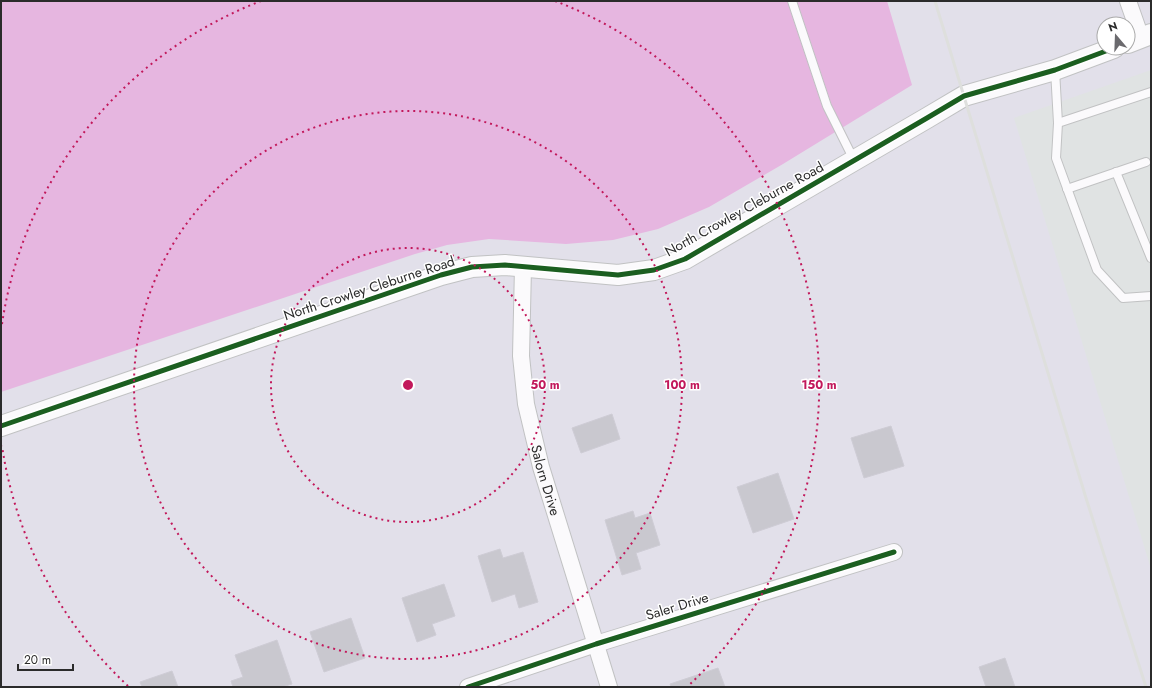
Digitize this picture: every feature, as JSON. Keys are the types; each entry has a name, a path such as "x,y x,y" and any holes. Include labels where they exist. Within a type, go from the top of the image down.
{"street":[{"path":"1128,1 1140,38"},
{"name":"North Crowley Cleburne Road","path":"1,426 441,275 472,267 505,265 618,275 654,270 685,259 964,96 1055,70 1096,55"},
{"name":"Salorn Drive","path":"523,267 521,356 526,404 541,467 609,687"},
{"name":"Saler Drive","path":"468,687 596,644 894,552"}],"lane":[{"path":"792,1 827,106 854,160"},
{"path":"1055,70 1058,123 1056,158 1097,270 1123,298 1151,296"},
{"path":"1058,123 1151,92"},
{"path":"1067,190 1146,162"},
{"path":"1116,172 1151,258"}],"shaded area":[{"path":"1,1 887,1 912,85 783,164 709,207 658,229 613,240 566,244 489,239 447,245 415,254 1,392"},
{"path":"1151,70 1151,569 1014,118"}],"building":[{"path":"612,414 620,439 581,453 572,428"},
{"path":"891,426 904,466 864,478 851,438"},
{"path":"778,473 794,519 753,533 737,487"},
{"path":"633,511 635,518 650,513 660,545 636,553 641,569 622,575 605,520"},
{"path":"500,549 503,558 523,552 538,602 519,608 515,594 492,602 478,556"},
{"path":"444,584 455,616 432,624 436,635 417,642 402,598"},
{"path":"351,618 365,658 324,672 310,632"},
{"path":"277,640 292,684 282,687 233,687 231,681 243,677 235,655"},
{"path":"1005,658 1015,687 986,687 979,667"},
{"path":"718,668 725,687 671,687 670,684"},
{"path":"172,671 178,687 142,687 140,682"}],"railway":[{"path":"935,1 1086,498 1146,687"}],"cycle path":[{"path":"1,426 441,275 472,267 505,265 618,275 654,270 685,259 964,96 1055,70 1096,55"},
{"path":"468,687 596,644 894,552"}]}
